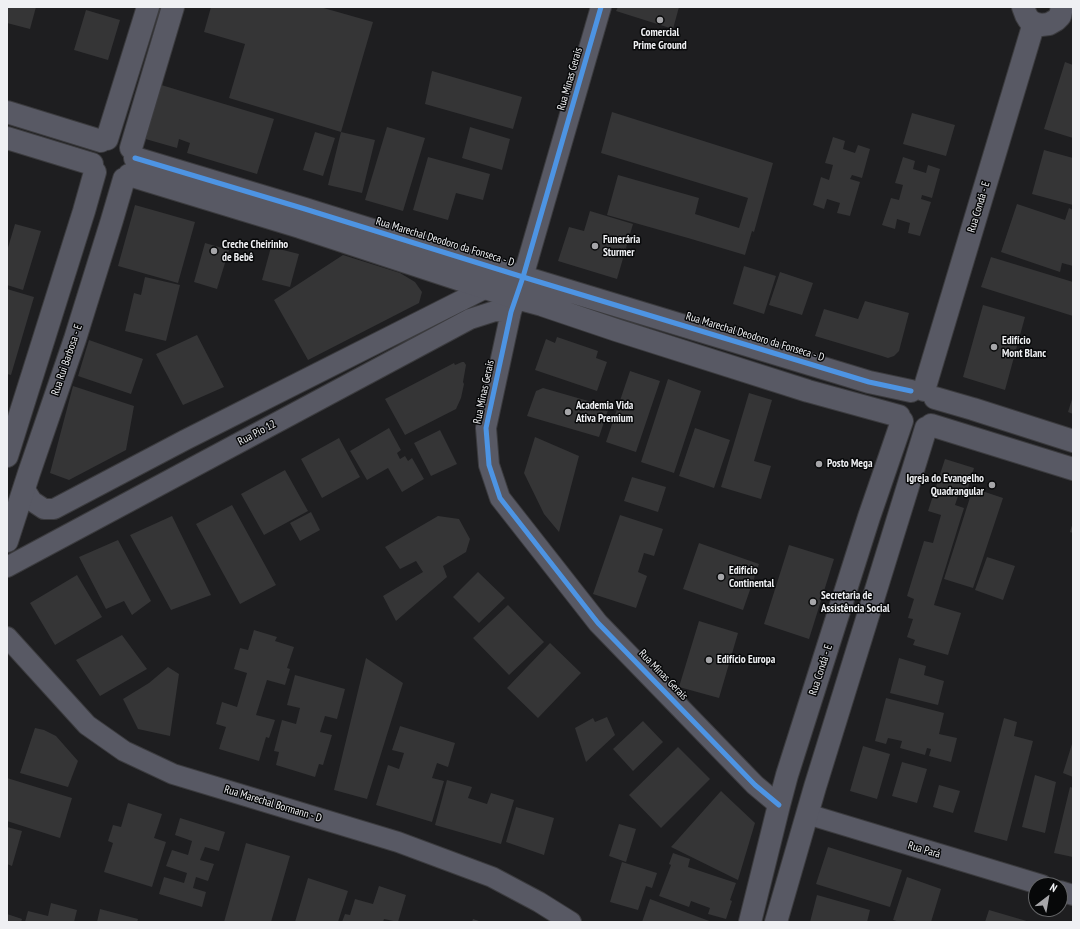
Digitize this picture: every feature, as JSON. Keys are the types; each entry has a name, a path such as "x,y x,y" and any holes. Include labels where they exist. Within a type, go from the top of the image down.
{"street":[{"path":"7,456 84,212 94,168 92,156 93,152 95,148 104,140 148,7"},
{"name":"Rua Rui Barbosa - E","path":"7,541 77,331 130,165 173,7"},
{"name":"Rua Minas Gerais","path":"602,7 514,305 486,428 489,465 500,498 598,623 755,785 779,805"},
{"path":"1024,12 1041,25 1049,24 1064,18"},
{"name":"Rua Condá - E","path":"923,393 1024,12"},
{"path":"7,112 104,140 116,138 125,141 130,165 113,181 103,179 94,168 7,138"},
{"name":"Rua Marechal Deodoro da Fonseca - D","path":"130,165 303,218 493,267 869,382 923,393 1073,441"},
{"name":"Rua Marechal Deodoro da Fonseca - D","path":"303,218 486,288 514,305 542,305 705,359 900,419"},
{"path":"24,488 32,501 44,509 54,509 185,440 486,288 493,267"},
{"name":"Rua Pio 12","path":"7,567 470,319 514,305"},
{"path":"705,359 713,335"},
{"path":"776,922 807,814 928,426 936,417 938,411 938,404 923,393 906,394 902,399 900,406 900,419 910,428 917,430 928,426 1073,469"},
{"name":"Rua Condá - E","path":"750,922 787,775 900,419"},
{"path":"185,440 198,465"},
{"name":"Rua Marechal Bormann - D","path":"7,637 87,726 124,751 174,774 398,842 492,877 539,902 571,922"},
{"name":"Rua Pará","path":"807,814 1028,881"}],"building":[{"path":"7,7 36,7 30,29 7,23"},
{"path":"211,7 320,7 373,22 341,132 229,98 245,44 204,32"},
{"name":"Comercial Prime Ground","path":"618,7 679,7 673,29 616,11"},
{"path":"86,10 120,20 108,60 74,50"},
{"path":"1065,62 1073,65 1073,138 1044,129"},
{"path":"432,71 522,97 513,129 425,104"},
{"path":"158,84 274,119 257,174 187,153 190,143 179,139 177,148 142,138"},
{"path":"612,112 773,163 754,232 752,231 745,255 607,215 618,175 699,198 695,214 739,228 748,198 601,153"},
{"path":"912,113 955,125 946,156 903,144"},
{"path":"387,127 425,138 403,211 365,200"},
{"path":"470,127 510,139 502,170 462,158"},
{"path":"315,132 335,138 323,176 303,170"},
{"path":"341,132 375,140 362,193 328,185"},
{"path":"833,137 845,141 843,149 855,153 858,145 870,149 862,178 852,175 850,179 860,182 850,216 837,213 840,203 827,199 824,209 813,205 821,177 829,180 833,165 825,163"},
{"path":"1044,150 1073,158 1073,205 1032,194"},
{"path":"428,157 490,174 483,200 456,193 448,220 413,210"},
{"path":"903,157 915,161 913,169 926,173 928,165 940,169 932,198 922,195 921,199 931,202 920,236 908,233 910,223 897,219 895,229 882,225 891,198 899,200 903,185 895,183"},
{"path":"1017,204 1065,220 1069,208 1073,210 1073,266 1062,263 1060,272 1001,252"},
{"path":"135,205 195,222 178,283 118,266"},
{"name":"Funerária Sturmer","path":"590,211 633,224 617,279 558,261 569,227 584,231"},
{"path":"15,224 41,231 23,290 7,285 7,251"},
{"path":"205,243 229,250 217,289 194,282"},
{"path":"271,247 299,254 290,287 262,280"},
{"path":"343,255 400,273 415,282 422,292 419,303 308,360 274,300"},
{"path":"991,257 1073,282 1073,316 981,287"},
{"path":"744,266 776,276 764,314 733,304"},
{"path":"780,272 813,283 802,315 769,305"},
{"path":"145,277 180,285 166,341 125,331 134,293 141,295"},
{"path":"7,289 34,297 11,375 7,374"},
{"path":"865,301 909,313 899,351 894,356 888,358 815,336 824,309 858,319"},
{"name":"Edifício Mont Blanc","path":"983,305 1025,317 1005,390 963,377"},
{"path":"197,335 224,387 183,405 156,354"},
{"path":"557,337 598,351 596,358 607,362 597,391 535,370 546,339 555,343"},
{"path":"89,340 143,359 131,394 78,376"},
{"path":"462,362 466,365 463,382 464,384 461,398 456,409 405,435 385,399 454,363 455,365"},
{"path":"630,371 660,381 636,452 606,442"},
{"path":"668,379 701,391 674,473 641,462"},
{"path":"73,386 134,406 126,450 69,480 50,473"},
{"name":"Academia Vida Ativa Premium","path":"543,388 609,407 599,437 527,416 536,391"},
{"path":"749,393 772,400 754,461 771,466 761,499 721,487"},
{"path":"1073,396 1073,414 1068,412"},
{"path":"389,428 401,450 397,453 400,459 405,456 408,461 412,458 424,479 402,492 388,468 367,480 350,451"},
{"path":"695,428 730,440 714,488 679,476"},
{"path":"440,430 457,464 431,476 414,443"},
{"path":"535,437 579,456 559,532 544,514 524,473"},
{"path":"339,438 360,477 322,498 301,459"},
{"path":"945,459 974,468 965,498 958,496 955,505 964,508 934,605 961,613 948,655 913,645 915,640 907,637 913,619 908,618 914,599 907,596 924,541 933,543 941,515 928,511"},
{"path":"285,470 308,511 264,535 241,494"},
{"path":"632,477 666,487 658,512 624,501"},
{"path":"973,488 1003,498 973,588 944,579"},
{"path":"232,505 276,585 240,604 196,524"},
{"path":"311,512 320,530 300,541 290,523"},
{"path":"620,515 663,529 654,556 644,553 638,572 647,576 636,608 593,594"},
{"path":"172,516 211,595 171,610 130,535"},
{"path":"438,516 459,519 470,539 466,552 443,566 447,577 396,621 383,596 423,572 416,561 400,569 385,547"},
{"path":"1073,522 1073,533 1070,532"},
{"path":"118,540 151,601 132,615 124,601 106,609 79,557"},
{"name":"Edifício Continental","path":"699,543 759,564 743,610 683,589"},
{"path":"789,545 834,559 809,639 764,624"},
{"path":"987,557 1015,566 1003,600 975,590"},
{"path":"478,572 505,598 479,623 453,597"},
{"path":"77,575 102,617 55,645 30,603"},
{"path":"508,605 544,642 509,675 473,638"},
{"name":"Edifício Europa","path":"699,621 738,633 719,698 679,687"},
{"path":"254,630 277,637 275,641 294,647 287,668 290,669 285,685 267,680 256,715 275,720 269,738 266,737 259,761 219,749 226,727 216,724 222,702 237,707 247,673 234,669 240,648 248,650"},
{"path":"122,635 147,669 100,696 76,660"},
{"path":"550,643 581,673 538,718 507,688"},
{"path":"366,658 403,683 367,799 334,790"},
{"path":"899,658 926,666 924,675 944,681 938,705 890,693"},
{"path":"168,667 179,674 170,736 138,729 123,699 149,683"},
{"path":"295,675 345,689 337,719 325,716 320,732 332,735 323,765 319,764 315,777 276,765 279,752 274,751 282,720 296,724 300,708 287,705"},
{"path":"886,698 944,713 939,734 957,738 951,762 929,756 931,749 927,748 925,755 900,748 902,741 888,738 886,744 875,741"},
{"path":"607,717 615,735 586,762 575,728 593,718 595,722"},
{"path":"1004,718 1017,722 1014,736 1033,741 1007,841 974,832"},
{"path":"643,721 663,742 633,771 613,749"},
{"path":"400,726 455,743 448,767 437,763 432,778 444,781 432,822 376,805 388,765 399,769 404,753 392,750"},
{"path":"35,728 44,730 56,736 78,761 68,787 20,773"},
{"path":"1073,744 1073,777 1063,773"},
{"path":"863,746 890,754 877,799 850,791"},
{"path":"678,747 710,779 661,828 629,795"},
{"path":"902,762 927,769 917,803 892,796"},
{"path":"1035,775 1056,782 1045,833 1022,827"},
{"path":"7,778 72,798 60,838 7,821"},
{"path":"447,780 472,787 468,798 487,804 491,793 514,800 501,844 435,825"},
{"path":"939,785 960,791 953,813 933,807"},
{"path":"1070,787 1073,788 1073,857 1054,853"},
{"path":"721,791 755,823 738,880 671,847"},
{"path":"128,803 162,814 154,838 166,842 152,887 104,872 113,843 108,841 113,825 121,827"},
{"path":"516,807 554,818 544,855 506,842"},
{"path":"180,818 225,832 219,851 205,847 200,860 214,864 208,881 196,877 193,888 206,892 202,907 159,894 164,877 184,883 187,873 166,866 172,850 188,855 192,841 175,835"},
{"path":"619,824 636,829 626,862 609,856"},
{"path":"7,827 22,831 12,866 7,864"},
{"path":"246,843 290,856 271,922 224,922"},
{"path":"828,847 902,870 890,907 816,884"},
{"path":"673,853 690,859 688,867 736,883 730,900 732,901 726,919 708,914 710,908 691,901 689,907 659,896 671,865 669,864"},
{"path":"622,862 657,873 652,888 646,886 638,910 610,902"},
{"path":"907,877 941,889 931,922 900,922 893,920"},
{"path":"308,878 348,891 338,922 295,922"},
{"path":"379,886 406,895 398,922 384,919 383,922 342,922 345,914 350,915 355,899 373,904"},
{"path":"817,895 870,910 867,922 810,922"},
{"path":"650,899 712,922 642,922"},
{"path":"51,903 77,910 74,922 25,922 28,911 48,916"},
{"path":"100,909 138,919 137,922 97,922"},
{"path":"989,910 1030,922 985,922"},
{"path":"7,914 22,919 21,922 7,922"},
{"path":"473,919 482,922 472,922"}],"cycle path":[{"path":"601,7 523,277 511,312 486,428 489,465 500,498 598,623 755,785 779,805"},
{"path":"135,158 869,382 911,391"}],"place":[{"name":"Comercial Prime Ground","path":"660,20"},
{"name":"Funerária Sturmer","path":"595,246"},
{"name":"Creche Cheirinho de Bebê","path":"214,251"},
{"name":"Edifício Mont Blanc","path":"994,347"},
{"name":"Academia Vida Ativa Premium","path":"568,412"},
{"name":"Posto Mega","path":"819,464"},
{"name":"Igreja do Evangelho Quadrangular","path":"992,485"},
{"name":"Edifício Continental","path":"721,577"},
{"name":"Secretaria de Assistência Social","path":"813,602"},
{"name":"Edifício Europa","path":"709,660"}]}
